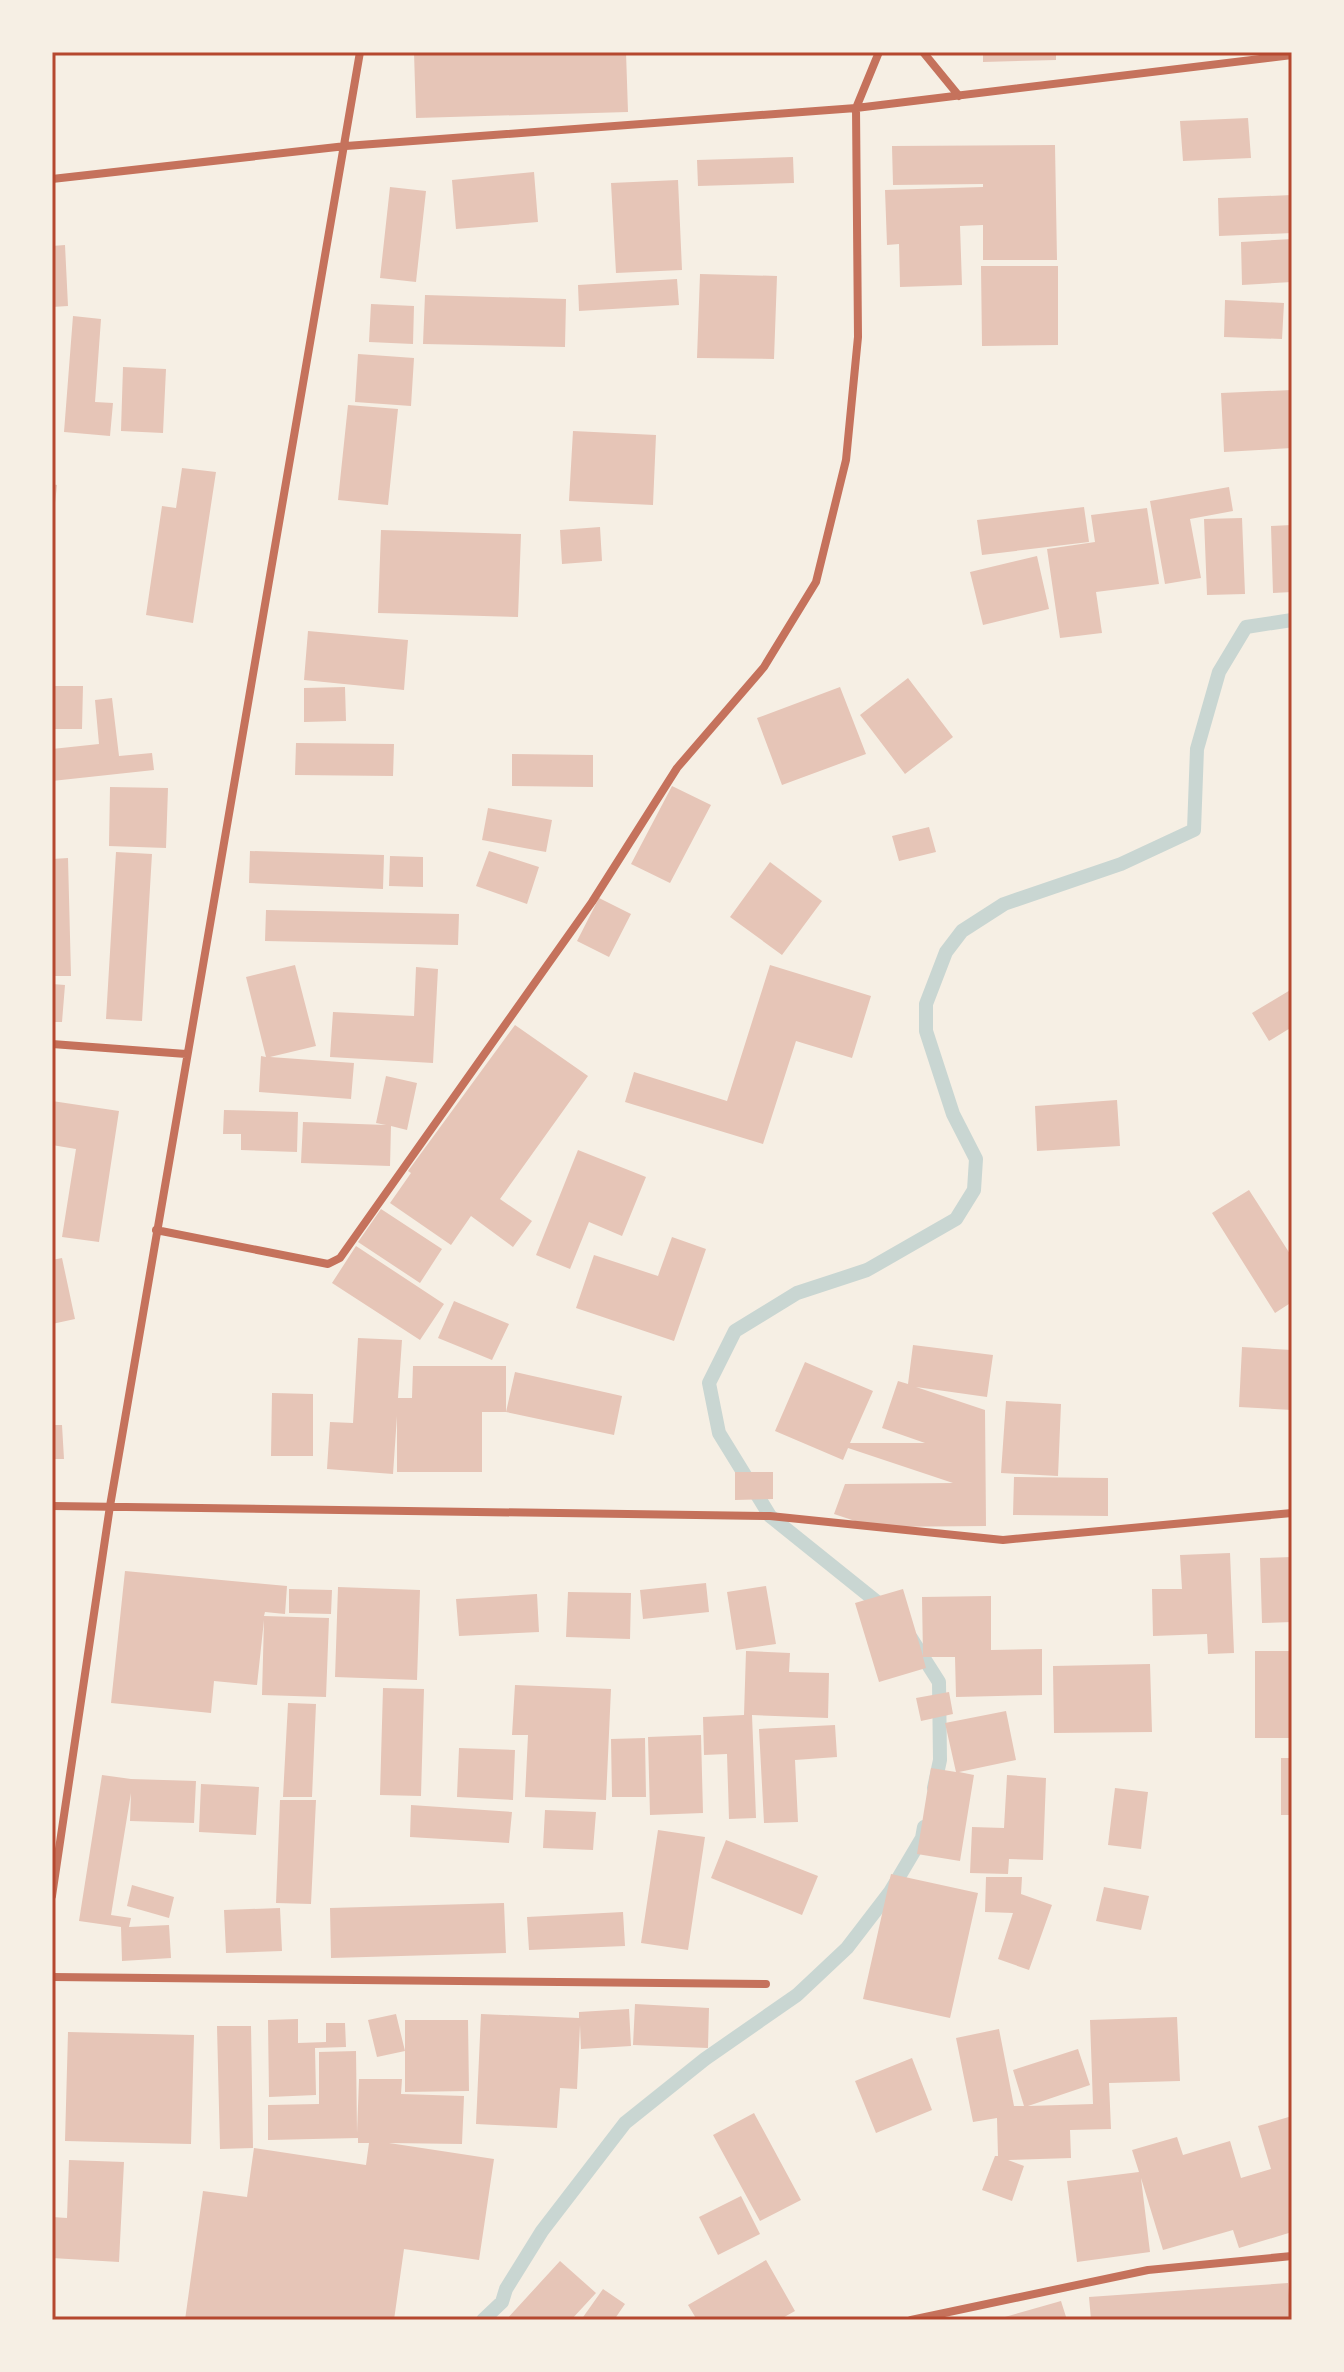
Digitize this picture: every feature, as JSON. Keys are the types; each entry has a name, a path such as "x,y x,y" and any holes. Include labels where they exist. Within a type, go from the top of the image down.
{"street":[{"path":"52,1896 110,1506 156,1230 360,52"},
{"path":"156,1230 328,1264 340,1258 592,902 677,768 764,667 816,582 846,460 858,337 856,108 879,52"},
{"path":"923,52 959,96"},
{"path":"52,179 346,146 856,108 1292,55"},
{"path":"52,1044 186,1054"},
{"path":"52,1506 770,1516 1003,1540 1292,1513"},
{"path":"52,1977 766,1984"},
{"path":"911,2320 1148,2270 1292,2256"}],"building":[{"path":"414,52 626,52 628,112 416,118"},
{"path":"983,52 1056,52 1056,60 983,62"},
{"path":"1248,118 1251,158 1183,161 1180,121"},
{"path":"1055,145 1057,260 983,260 983,225 960,226 962,285 900,287 899,244 887,245 885,190 983,187 983,184 893,185 892,146"},
{"path":"793,157 794,183 698,186 697,160"},
{"path":"534,172 538,222 456,229 452,180"},
{"path":"678,180 682,270 616,273 611,183"},
{"path":"390,187 426,191 416,282 380,278"},
{"path":"1292,195 1292,233 1219,236 1218,198"},
{"path":"1292,239 1292,282 1242,285 1241,242"},
{"path":"65,245 68,306 52,307 52,246"},
{"path":"981,266 1058,266 1058,345 982,346"},
{"path":"700,274 777,276 774,359 697,358"},
{"path":"677,279 679,305 579,311 578,285"},
{"path":"425,295 566,299 565,347 423,344"},
{"path":"1225,300 1284,303 1282,339 1224,337"},
{"path":"371,304 414,306 413,344 369,342"},
{"path":"73,316 101,319 95,402 113,403 110,436 64,432"},
{"path":"358,354 414,358 411,406 355,402"},
{"path":"123,367 166,369 163,433 121,431"},
{"path":"1292,390 1292,448 1224,452 1221,393"},
{"path":"348,405 398,409 388,505 338,500"},
{"path":"573,431 656,435 653,505 569,501"},
{"path":"182,468 216,472 193,623 146,615 162,506 176,508"},
{"path":"52,484 57,485 54,512 52,512"},
{"path":"1229,487 1233,511 1190,519 1201,578 1165,584 1150,501"},
{"path":"1084,507 1089,542 982,555 977,520"},
{"path":"1147,508 1159,584 1096,592 1102,633 1060,638 1047,549 1095,542 1091,515"},
{"path":"1242,518 1245,594 1207,595 1204,519"},
{"path":"1292,525 1292,592 1273,593 1271,526"},
{"path":"600,527 602,561 562,564 560,530"},
{"path":"381,530 521,534 518,617 378,613"},
{"path":"1037,556 1049,609 983,625 970,572"},
{"path":"308,631 408,640 404,690 304,680"},
{"path":"908,678 953,737 905,774 860,715"},
{"path":"52,686 83,686 82,729 52,729"},
{"path":"345,687 346,721 304,722 304,688"},
{"path":"840,687 866,754 782,785 757,718"},
{"path":"112,698 119,756 152,753 154,770 52,781 52,749 99,744 95,700"},
{"path":"296,743 394,744 393,776 295,775"},
{"path":"512,754 593,755 593,787 512,786"},
{"path":"672,786 711,805 670,883 631,864"},
{"path":"110,787 168,788 166,848 109,846"},
{"path":"488,808 552,820 546,852 482,840"},
{"path":"929,827 936,852 899,861 892,836"},
{"path":"250,851 384,855 383,889 249,883"},
{"path":"489,851 539,867 527,904 476,886"},
{"path":"116,852 152,854 142,1021 106,1019"},
{"path":"390,856 423,857 423,887 389,886"},
{"path":"68,858 71,976 52,976 52,859"},
{"path":"770,862 822,901 782,955 730,917"},
{"path":"599,898 631,914 609,957 577,941"},
{"path":"266,910 459,914 458,945 265,941"},
{"path":"295,965 316,1046 270,1057 354,1063 351,1099 259,1092 261,1056 266,1057 246,977"},
{"path":"770,965 871,996 852,1058 796,1041 763,1144 625,1102 634,1072 727,1101"},
{"path":"416,967 438,969 433,1063 330,1057 333,1012 414,1016"},
{"path":"52,984 65,985 62,1022 52,1022"},
{"path":"1292,989 1292,1027 1269,1041 1252,1013"},
{"path":"515,1025 588,1076 500,1199 532,1221 513,1247 471,1216 451,1245 390,1203 411,1173 408,1171"},
{"path":"386,1076 417,1083 407,1130 391,1126 390,1166 301,1163 303,1122 386,1125 376,1123"},
{"path":"1117,1100 1120,1146 1037,1151 1035,1106"},
{"path":"52,1101 119,1111 99,1242 62,1237 76,1149 52,1145"},
{"path":"224,1110 298,1112 297,1152 241,1150 241,1134 223,1134"},
{"path":"578,1150 646,1177 622,1236 589,1222 570,1269 536,1255"},
{"path":"1249,1190 1292,1257 1292,1302 1275,1313 1212,1213"},
{"path":"381,1209 442,1249 420,1283 358,1242"},
{"path":"672,1237 706,1249 674,1341 576,1308 594,1255 658,1276"},
{"path":"356,1246 444,1304 420,1340 332,1283"},
{"path":"62,1258 75,1319 52,1324 52,1260"},
{"path":"454,1301 509,1324 492,1360 438,1338"},
{"path":"358,1338 402,1340 398,1398 412,1398 413,1366 506,1366 506,1412 482,1412 482,1472 397,1472 397,1416 393,1474 327,1469 330,1422 353,1423"},
{"path":"913,1345 993,1355 987,1397 916,1387 985,1410 986,1526 873,1527 834,1514 845,1484 953,1483 848,1448 843,1460 775,1431 805,1362 873,1391 850,1443 925,1443 882,1428 898,1381 908,1384"},
{"path":"1242,1347 1292,1350 1292,1410 1239,1407"},
{"path":"515,1372 622,1396 614,1435 506,1412"},
{"path":"272,1393 313,1394 313,1456 271,1456"},
{"path":"1006,1401 1061,1404 1058,1476 1001,1473"},
{"path":"52,1425 62,1425 64,1459 52,1459"},
{"path":"735,1472 773,1472 773,1499 735,1500"},
{"path":"1014,1477 1108,1478 1108,1516 1013,1515"},
{"path":"1230,1553 1234,1653 1208,1654 1207,1634 1153,1636 1152,1589 1182,1589 1180,1555"},
{"path":"1292,1557 1292,1622 1262,1623 1260,1558"},
{"path":"125,1571 287,1586 285,1614 265,1612 264,1616 329,1618 326,1697 262,1695 264,1620 257,1685 214,1681 211,1713 111,1703"},
{"path":"706,1583 709,1612 643,1619 640,1590"},
{"path":"766,1586 776,1644 736,1650 727,1592"},
{"path":"338,1587 420,1590 417,1680 335,1677"},
{"path":"289,1589 332,1590 331,1614 289,1613"},
{"path":"903,1589 923,1656 922,1597 991,1596 991,1650 1042,1649 1042,1695 956,1697 955,1657 923,1657 926,1668 879,1682 855,1603"},
{"path":"568,1592 631,1593 630,1639 566,1637"},
{"path":"537,1594 539,1632 459,1636 456,1599"},
{"path":"746,1651 790,1653 789,1672 829,1673 828,1718 752,1715 756,1818 729,1819 727,1754 704,1755 703,1717 744,1715"},
{"path":"1255,1651 1292,1651 1292,1738 1255,1738"},
{"path":"1150,1664 1152,1732 1054,1733 1053,1666"},
{"path":"515,1685 611,1689 606,1800 525,1797 528,1735 512,1735"},
{"path":"383,1688 424,1689 421,1796 380,1795"},
{"path":"949,1692 953,1714 921,1721 916,1698"},
{"path":"288,1703 316,1704 312,1797 283,1797"},
{"path":"1006,1711 1016,1760 959,1772 974,1775 960,1861 917,1854 931,1768 956,1772 945,1723"},
{"path":"835,1725 837,1757 795,1760 798,1822 764,1823 759,1729"},
{"path":"701,1735 703,1813 650,1815 648,1737"},
{"path":"645,1738 646,1797 612,1797 611,1739"},
{"path":"459,1748 515,1750 513,1800 457,1797"},
{"path":"1281,1758 1292,1758 1292,1815 1281,1815"},
{"path":"102,1775 196,1781 194,1823 130,1821 131,1793 111,1915 131,1918 129,1927 169,1925 171,1958 122,1961 121,1927 79,1921"},
{"path":"1007,1775 1046,1778 1043,1860 1009,1859 1008,1874 970,1873 972,1827 1004,1828"},
{"path":"201,1784 259,1787 256,1835 199,1832"},
{"path":"1115,1788 1148,1792 1141,1849 1108,1845"},
{"path":"280,1800 316,1800 311,1904 276,1903"},
{"path":"411,1805 512,1812 509,1843 410,1837"},
{"path":"545,1810 596,1812 593,1850 543,1848"},
{"path":"658,1830 705,1837 688,1950 641,1943"},
{"path":"726,1840 818,1876 802,1915 711,1878"},
{"path":"891,1874 978,1893 950,2018 863,1999"},
{"path":"986,1877 1022,1877 1021,1894 1052,1905 1029,1970 998,1959 1013,1913 985,1912"},
{"path":"132,1885 174,1897 169,1918 127,1906"},
{"path":"1104,1887 1149,1896 1141,1930 1096,1921"},
{"path":"504,1903 506,1953 331,1958 330,1908"},
{"path":"280,1908 282,1951 226,1953 224,1910"},
{"path":"623,1912 625,1946 529,1950 527,1917"},
{"path":"635,2004 709,2008 708,2048 633,2045"},
{"path":"629,2009 631,2046 581,2049 580,2025 577,2089 560,2088 557,2128 476,2124 481,2014 579,2018 579,2012"},
{"path":"396,2014 405,2051 377,2057 368,2020"},
{"path":"1177,2017 1180,2081 1109,2083 1111,2129 1070,2130 1071,2158 1008,2160 1024,2166 1012,2201 982,2190 995,2156 998,2156 997,2118 973,2122 956,2038 999,2029 1014,2106 1024,2106 1013,2070 1078,2049 1090,2085 1028,2106 1093,2104 1090,2020"},
{"path":"298,2019 298,2043 326,2042 326,2023 345,2023 346,2047 315,2048 316,2095 269,2097 268,2020"},
{"path":"405,2020 468,2020 469,2091 405,2092"},
{"path":"217,2026 251,2026 253,2148 220,2149"},
{"path":"68,2032 194,2035 191,2144 65,2141"},
{"path":"356,2051 357,2133 359,2079 402,2079 401,2094 464,2096 462,2144 389,2143 494,2159 479,2260 404,2249 394,2320 185,2320 203,2191 247,2197 254,2148 366,2165 369,2143 358,2143 358,2138 268,2140 268,2105 319,2104 319,2052"},
{"path":"912,2058 932,2110 876,2133 855,2081"},
{"path":"754,2113 801,2200 760,2221 713,2135"},
{"path":"1292,2116 1292,2232 1239,2248 1233,2230 1163,2250 1141,2178 1150,2252 1077,2262 1067,2181 1139,2172 1132,2150 1177,2137 1183,2155 1230,2141 1241,2178 1271,2169 1258,2126"},
{"path":"69,2160 124,2162 119,2262 52,2258 52,2217 67,2218"},
{"path":"741,2196 760,2234 718,2255 699,2217"},
{"path":"766,2260 795,2311 779,2320 697,2320 688,2305"},
{"path":"560,2261 596,2293 571,2320 506,2320"},
{"path":"1288,2283 1291,2320 1091,2320 1089,2297"},
{"path":"603,2289 625,2304 614,2320 581,2320"},
{"path":"1061,2301 1067,2320 998,2320 998,2319"}],"waterway":[{"path":"887,1610 770,1516 719,1433 709,1383 735,1331 797,1293 867,1270 956,1219 974,1190 976,1159 953,1114 926,1031 926,1004 946,952 962,931 1004,904 1121,864 1194,830 1197,749 1219,672 1246,627 1292,620"},
{"path":"911,1638 939,1682 940,1760 934,1788"},
{"path":"483,2320 502,2302 506,2289 542,2231 625,2123 705,2059 797,1995 847,1948 890,1892 922,1838 924,1827"}]}
